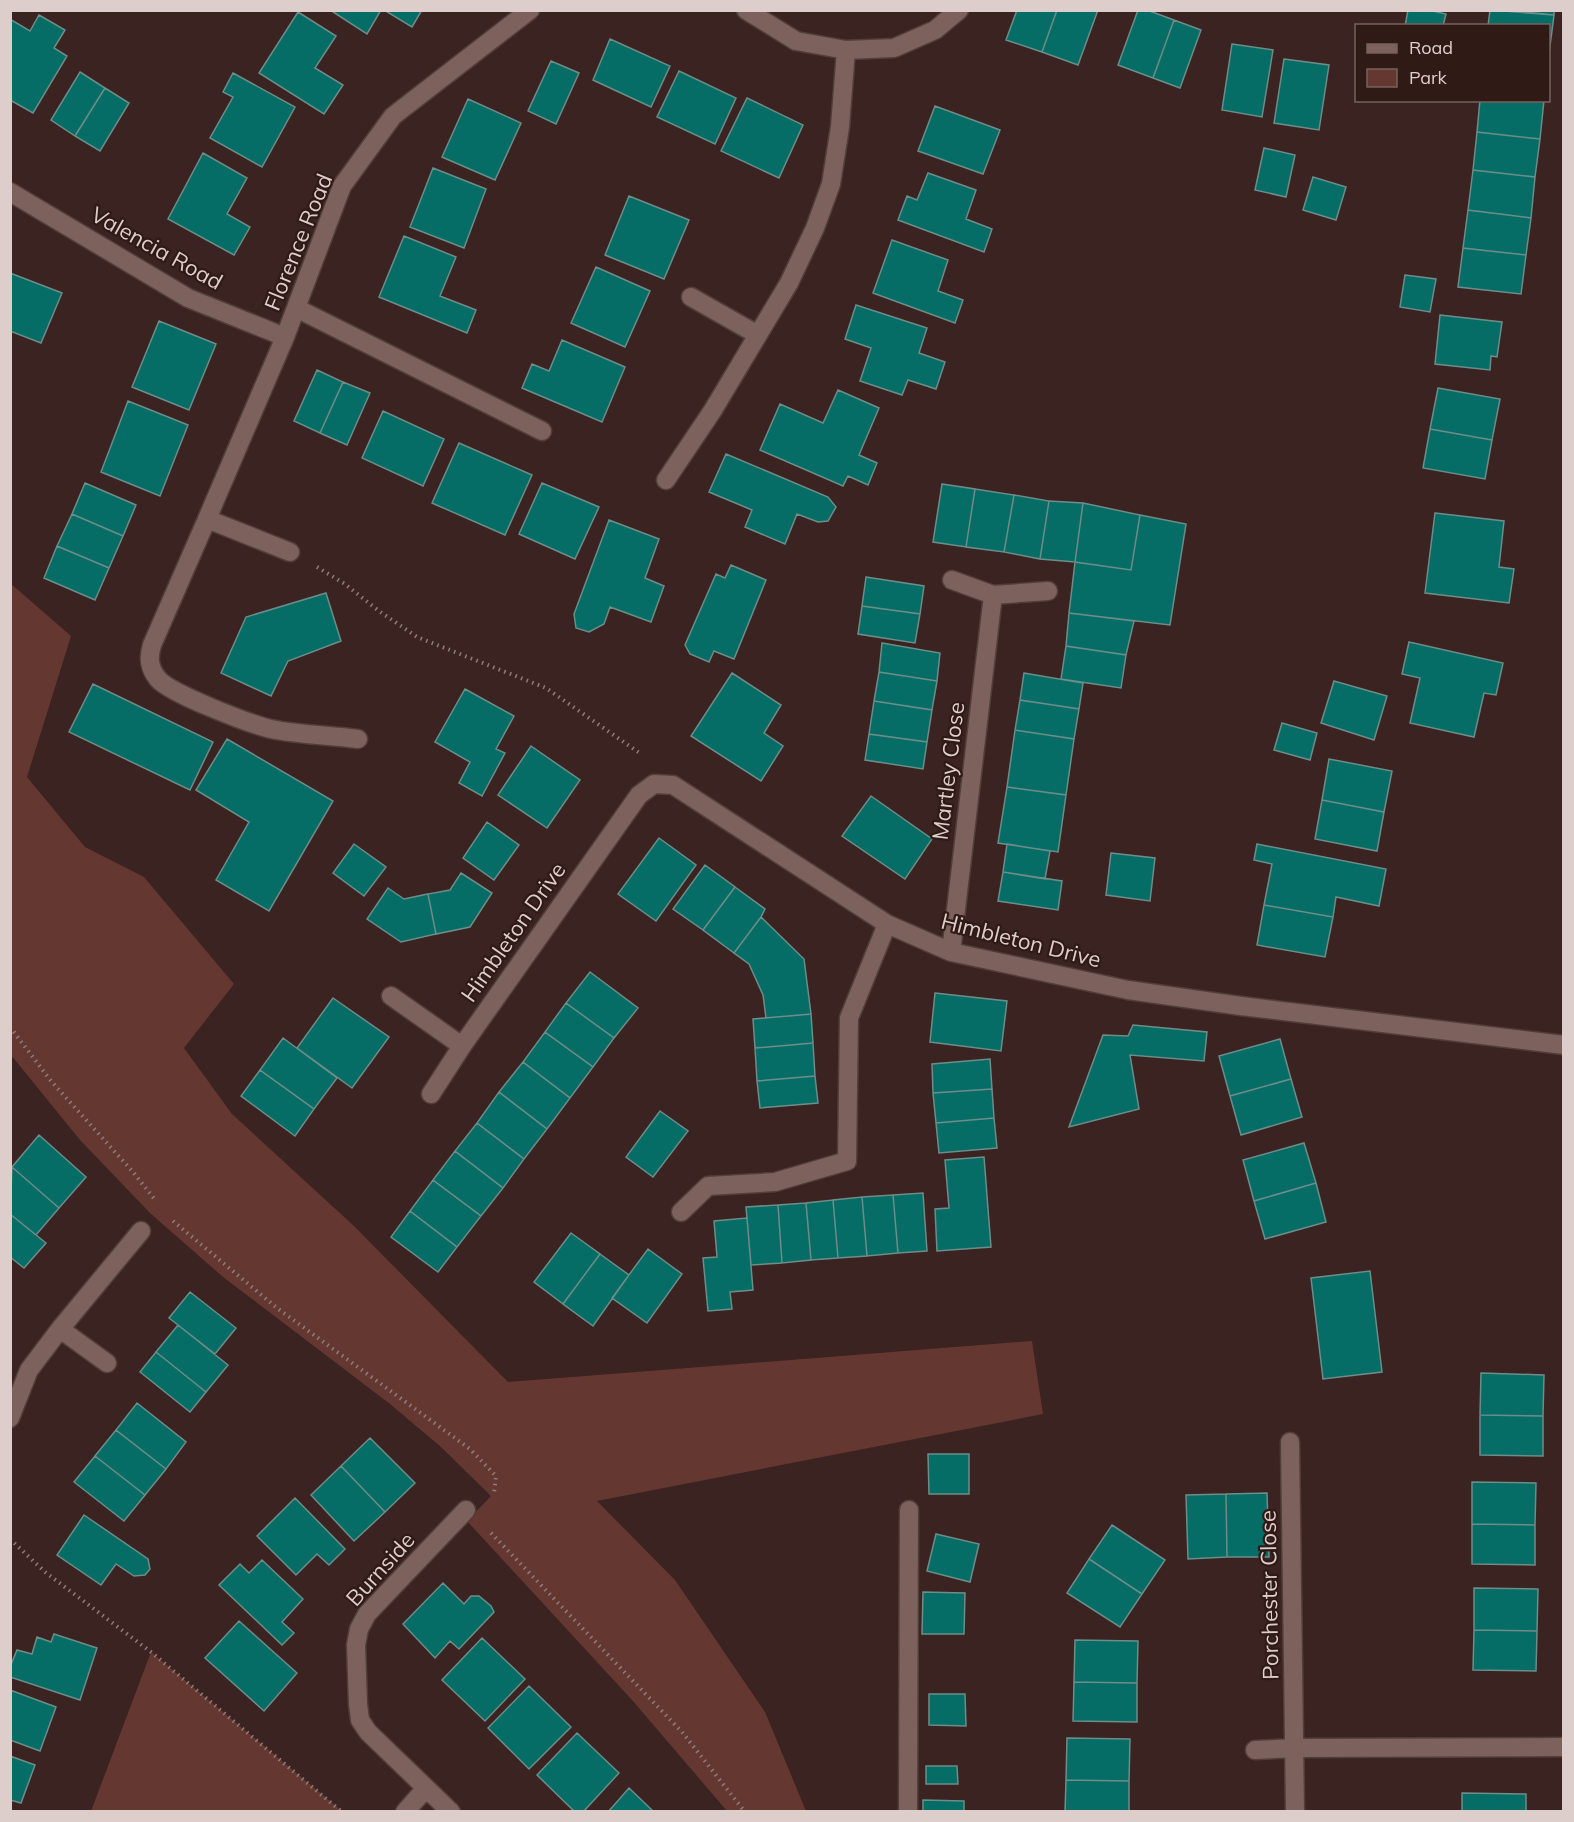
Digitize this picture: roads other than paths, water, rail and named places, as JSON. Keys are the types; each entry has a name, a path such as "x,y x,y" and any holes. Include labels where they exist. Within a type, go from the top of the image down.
{"street":[{"name":"Florence Road","path":"358,738 270,729 197,702 160,681 152,670 148,658 285,337 342,186 393,116 530,10"},
{"path":"746,10 796,41 846,50 894,48 935,30 959,10"},
{"path":"666,480 713,410 789,283 815,228 831,184 840,127 846,50"},
{"name":"Valencia Road","path":"10,192 188,298 285,337"},
{"path":"691,297 758,335"},
{"path":"296,308 542,431"},
{"path":"207,519 290,552"},
{"path":"952,580 993,595 1048,591"},
{"name":"Martley Close","path":"951,952 993,595"},
{"name":"Himbleton Drive","path":"431,1094 462,1046 639,795 654,784 673,785 887,924 951,952 1128,990 1563,1045"},
{"path":"681,1212 708,1186 776,1182 847,1161 849,1018 887,924"},
{"path":"391,996 462,1046"},
{"path":"10,1418 29,1370 141,1231"},
{"path":"60,1329 107,1363"},
{"name":"Porchester Close","path":"1290,1442 1295,1812"},
{"name":"Burnside","path":"451,1812 368,1732 360,1720 356,1645 359,1629 367,1614 466,1510"},
{"path":"908,1812 909,1510"},
{"path":"1255,1750 1563,1747"},
{"path":"405,1812 426,1788"}]}
